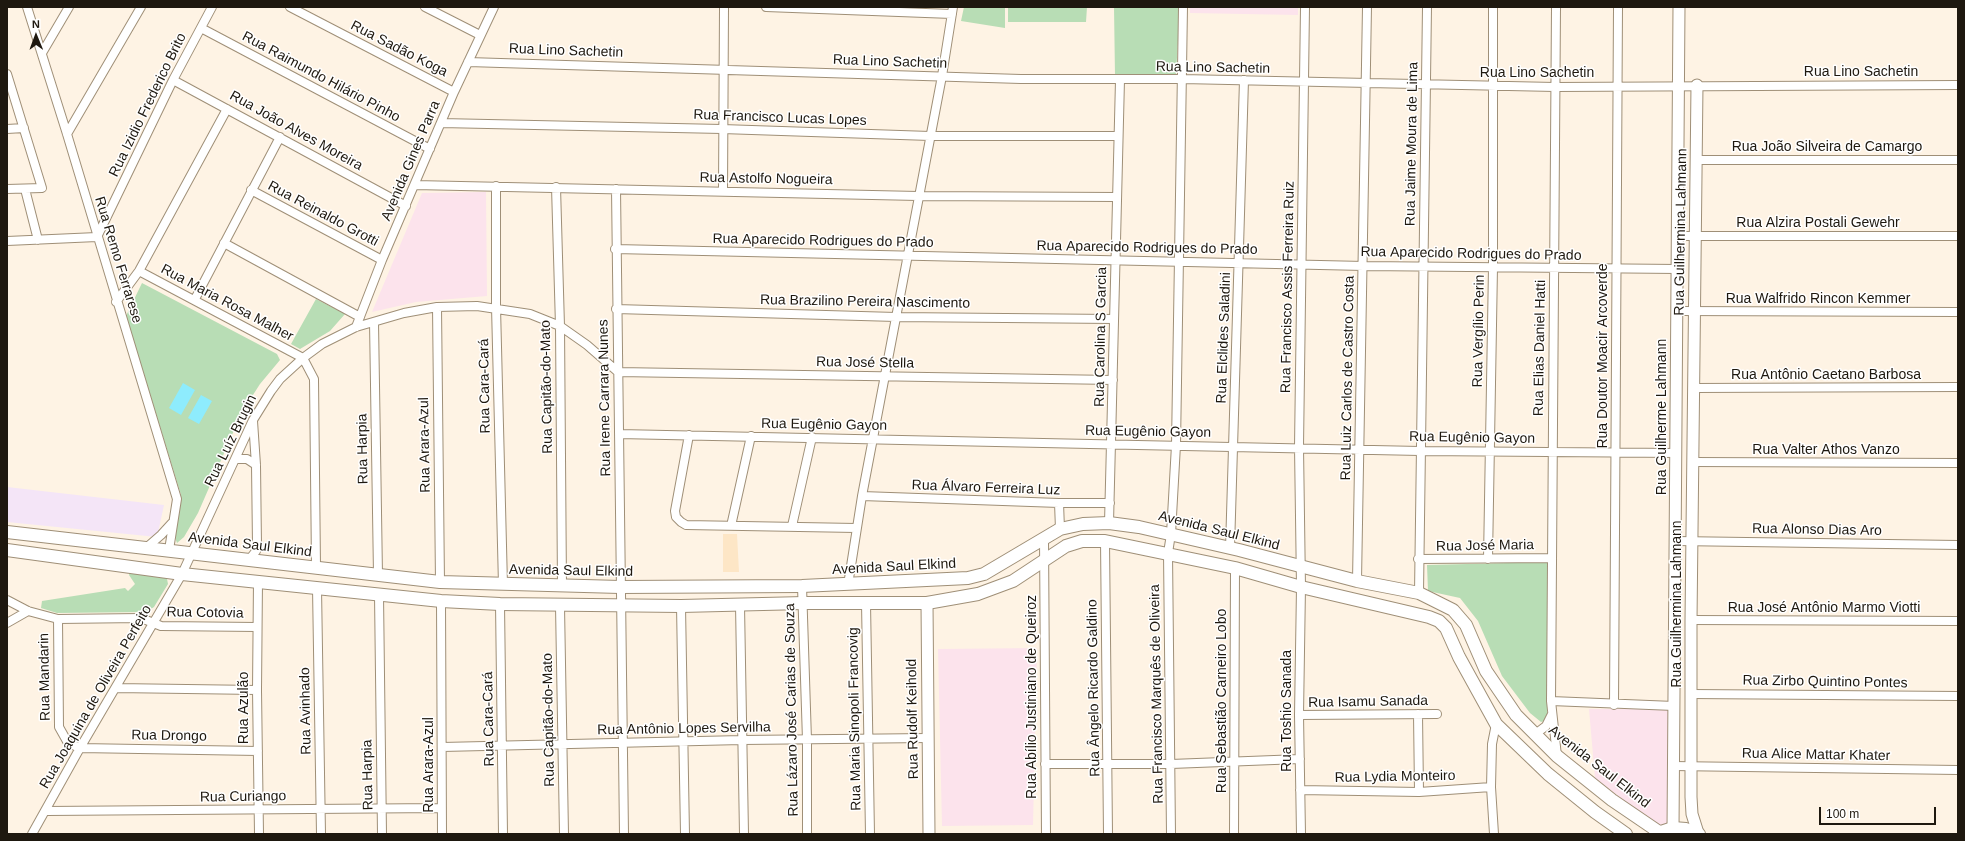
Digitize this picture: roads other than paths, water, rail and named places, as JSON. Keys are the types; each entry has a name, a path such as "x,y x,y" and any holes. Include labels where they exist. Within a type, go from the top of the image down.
{"main road":[{"name":"Avenida Saul Elkind","path":"7,532 440,582 562,587 848,585 968,578 984,574 1060,529 1083,524 1109,523 1171,534 1357,581 1419,593 1452,610 1466,625 1486,671 1516,715 1534,735 1557,756 1612,800 1657,833"},
{"path":"7,550 182,574 379,595 500,604 560,606 681,606 804,603 927,603 978,594 1013,581 1044,559 1066,546 1082,541 1105,541 1235,568 1301,587 1429,617 1446,628 1457,652 1496,724 1548,774 1595,812 1626,834"},
{"path":"1457,652 1474,643"},
{"path":"1657,833 1673,828 1686,829 1698,834"}],"street":[{"name":"Rua Remo Ferrarese","path":"26,7 67,134 116,302 177,500 172,522 169,550"},
{"path":"42,53 68,7"},
{"path":"67,134 141,7"},
{"name":"Rua Izidio Frederico Brito","path":"97,237 173,80 212,7"},
{"name":"Rua Sadão Koga","path":"290,7 454,92"},
{"path":"425,7 480,35"},
{"name":"Avenida Gines Parra","path":"356,327 382,260 454,92 494,7"},
{"path":"723,192 722,129 724,7"},
{"path":"766,7 953,11 856,528 848,585"},
{"name":"Rua Francisco Marquês de Oliveira","path":"1172,834 1168,553 1171,534 1176,445 1183,7"},
{"name":"Rua Francisco Assis Ferreira Ruiz","path":"1300,567 1300,264 1305,7"},
{"name":"Rua Luiz Carlos de Castro Costa","path":"1357,581 1364,266 1367,7"},
{"name":"Rua Jaime Moura de Lima","path":"1419,593 1418,559 1424,267 1427,7"},
{"name":"Rua Vergílio Perin","path":"1488,559 1493,267 1493,7"},
{"name":"Rua Elias Daniel Hatti","path":"1556,7 1551,701 1557,756"},
{"name":"Rua Doutor Moacir Arcoverde","path":"1614,704 1618,7"},
{"name":"Rua Guilherme Lahmann","path":"1673,828 1677,453 1679,7"},
{"name":"Rua Raimundo Hilário Pinho","path":"201,28 430,148"},
{"name":"Rua Lino Sachetin","path":"468,62 942,76 1021,80 1182,79 1555,87 1679,85 1958,85"},
{"path":"7,77 42,188 7,189"},
{"name":"Rua João Alves Moreira","path":"173,80 406,206"},
{"name":"Rua Carolina S Garcia","path":"1109,523 1120,80"},
{"name":"Rua Elclides Saladini","path":"1230,548 1244,80"},
{"name":"Rua Guilhermina Lahmann","path":"1697,85 1691,541 1691,797 1692,814 1698,834"},
{"path":"116,302 139,270 227,109"},
{"name":"Rua Francisco Lucas Lopes","path":"441,123 722,129 930,136 1118,136"},
{"path":"7,129 24,128"},
{"path":"195,299 280,137"},
{"name":"Rua João Silveira de Camargo","path":"1697,160 1958,160"},
{"name":"Rua Astolfo Nogueira","path":"414,185 918,196 1117,197"},
{"name":"Rua Cara-Cará","path":"496,186 496,307 503,585"},
{"name":"Rua Capitão-do-Mato","path":"556,187 560,326 562,587"},
{"path":"25,189 38,240"},
{"name":"Rua Irene Carrara Nunes","path":"616,189 615,249 624,834"},
{"name":"Rua Reinaldo Grotti","path":"251,190 382,260"},
{"name":"Rua Alzira Postali Gewehr","path":"1678,236 1958,236"},
{"path":"7,241 97,237"},
{"path":"224,243 360,317"},
{"name":"Rua Aparecido Rodrigues do Prado","path":"615,249 907,257 1239,262 1364,266 1678,269"},
{"name":"Rua Maria Rosa Malher","path":"139,270 302,358"},
{"name":"Rua Luíz Brugin","path":"182,574 253,420 270,391 302,358 322,344 356,327 404,313 437,307 496,307 530,314 560,326 618,372"},
{"name":"Rua Arara-Azul","path":"437,307 440,582"},
{"name":"Rua Brazilino Pereira Nascimento","path":"616,309 896,317 1114,320"},
{"name":"Rua Walfrido Rincon Kemmer","path":"1678,311 1958,312"},
{"name":"Rua Harpia","path":"374,322 378,575"},
{"path":"302,358 314,379 316,567"},
{"name":"Rua José Stella","path":"618,372 1113,380"},
{"name":"Rua Antônio Caetano Barbosa","path":"1694,388 1958,387"},
{"path":"249,560 256,551 257,545 256,465 253,420"},
{"name":"Rua Eugênio Gayon","path":"618,434 1359,448 1420,451 1616,454 1677,453"},
{"path":"689,435 675,511 676,517 686,525 856,528"},
{"path":"731,526 752,436"},
{"path":"792,526 812,437"},
{"path":"236,459 247,459 256,465"},
{"name":"Rua Valter Athos Vanzo","path":"1693,462 1958,463"},
{"name":"Rua Álvaro Ferreira Luz","path":"862,496 1059,503 1110,503"},
{"path":"1059,503 1060,529"},
{"path":"146,548 162,535 172,522"},
{"name":"Rua Abílio Justiniano de Queiroz","path":"1044,539 1046,834"},
{"name":"Rua Ângelo Ricardo Galdino","path":"1105,541 1108,834"},
{"name":"Rua Alonso Dias Aro","path":"1676,541 1958,545"},
{"name":"Rua José Maria","path":"1418,559 1552,558"},
{"name":"Rua Toshio Sanada","path":"1300,567 1299,716 1301,834"},
{"name":"Rua Sebastião Carneiro Lobo","path":"1234,834 1235,568"},
{"name":"Rua Joaquina de Oliveira Perfeito","path":"32,834 80,748 182,574"},
{"name":"Rua Azulão","path":"258,581 257,690 259,834"},
{"name":"Rua Lázaro José Carias de Souza","path":"802,586 804,603 807,740 807,834"},
{"name":"Rua Avinhado","path":"317,588 321,834"},
{"name":"Rua Harpia","path":"379,595 382,834"},
{"name":"Rua Cotovia","path":"7,600 28,611 58,619 141,618 162,626 257,627"},
{"name":"Rua Arara-Azul","path":"441,600 442,834"},
{"name":"Rua Maria Sinopoli Francovig","path":"866,603 870,834"},
{"name":"Rua Rudolf Keihold","path":"927,603 929,834"},
{"name":"Rua Cara-Cará","path":"500,604 503,834"},
{"path":"740,605 744,834"},
{"name":"Rua Capitão-do-Mato","path":"560,606 564,834"},
{"path":"681,606 685,834"},
{"path":"7,623 28,611"},
{"name":"Rua Mandarin","path":"58,619 59,727 68,743 80,748"},
{"name":"Rua José Antônio Marmo Viotti","path":"1691,620 1958,621"},
{"path":"116,688 257,690"},
{"name":"Rua Zirbo Quintino Pontes","path":"1691,694 1958,696"},
{"path":"1551,701 1674,706"},
{"path":"1418,714 1419,792"},
{"name":"Rua Isamu Sanada","path":"1299,716 1437,714"},
{"path":"1534,735 1546,726 1552,714"},
{"path":"1494,834 1491,787 1492,744 1496,724"},
{"name":"Rua Antônio Lopes Servilha","path":"442,748 623,743 684,743 742,740 928,738"},
{"name":"Rua Drongo","path":"80,748 258,751"},
{"path":"1045,764 1171,764 1300,759"},
{"name":"Rua Alice Mattar Khater","path":"1673,766 1958,770"},
{"name":"Rua Lydia Monteiro","path":"1300,790 1419,792 1491,787"},
{"name":"Rua Curiango","path":"46,811 441,808"}],"water":[{"path":"183,383 195,390 181,415 169,408"},
{"path":"201,395 212,401 199,424 188,418"}]}
